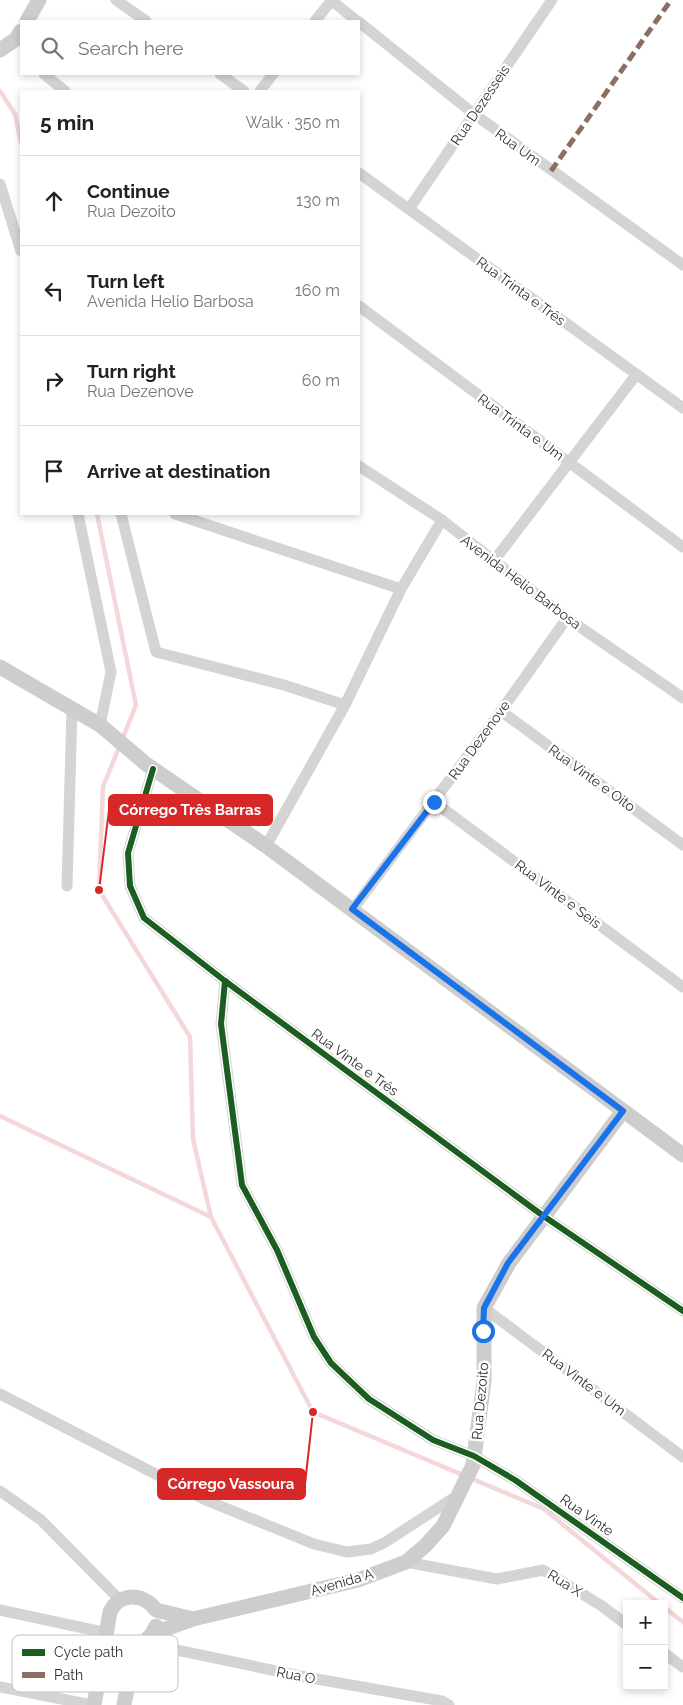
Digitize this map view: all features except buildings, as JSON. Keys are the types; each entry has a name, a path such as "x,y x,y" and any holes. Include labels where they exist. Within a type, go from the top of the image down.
{"main road":[{"path":"28,20 40,0"},
{"path":"0,50 20,39"},
{"path":"0,667 100,725 150,766 266,846 683,1155"},
{"name":"Rua Dezoito","path":"458,1495 474,1460 484,1381 484,1308 508,1263 542,1215 623,1111"},
{"name":"Avenida A","path":"155,1635 193,1619 358,1580 406,1562 425,1546 443,1526 458,1495"},
{"name":"Avenida A","path":"120,1600 130,1596 142,1598 151,1603 156,1610 193,1619"},
{"path":"107,1633 110,1612 113,1605 120,1600"},
{"path":"150,1635 157,1624 156,1610"},
{"path":"93,1705 96,1692"},
{"path":"124,1705 126,1692"}],"street":[{"path":"116,0 145,20"},
{"path":"316,20 331,0"},
{"name":"Rua Um","path":"331,0 356,20"},
{"name":"Rua Dezesseis","path":"409,209 552,0"},
{"name":"Rua Um","path":"360,24 474,114 683,265"},
{"path":"221,75 243,90"},
{"path":"261,90 273,75"},
{"path":"47,82 63,90"},
{"name":"Rua Trinta e Três","path":"360,174 683,408"},
{"path":"0,184 20,248"},
{"name":"Rua Trinta e Um","path":"360,307 683,547"},
{"path":"493,562 636,375"},
{"name":"Avenida Helio Barbosa","path":"360,467 442,520 493,562 567,618 683,698"},
{"path":"78,515 111,672 100,725"},
{"path":"121,515 156,652 284,685 345,705"},
{"path":"178,515 401,589"},
{"path":"266,846 345,705 401,589 442,520"},
{"name":"Rua Dezenove","path":"352,909 434,802 567,618"},
{"path":"67,886 72,709"},
{"name":"Rua Vinte e Oito","path":"501,711 683,845"},
{"name":"Rua Vinte e Três","path":"150,766 128,853 130,886 144,918 225,982 542,1215 683,1311"},
{"name":"Rua Vinte e Seis","path":"434,802 683,987"},
{"name":"Rua Vinte","path":"225,982 222,1024 242,1186 277,1250 314,1337 331,1363 370,1399 433,1440 515,1480 683,1598"},
{"name":"Rua Vinte e Um","path":"484,1308 683,1457"},
{"path":"0,1394 208,1501 314,1544 347,1552 371,1549 384,1543 458,1495"},
{"path":"0,1492 41,1520 120,1600"},
{"name":"Rua X","path":"406,1562 497,1578 543,1570 602,1606 623,1622"},
{"path":"0,1610 107,1633"},
{"name":"Rua O","path":"178,1645 306,1677 444,1704"},
{"path":"668,1656 683,1667"},
{"path":"29,1692 93,1705"}],"waterway":[{"path":"0,91 15,114 20,138"},
{"path":"97,515 136,705 103,787 99,890 190,1037 193,1139 211,1217 313,1412 544,1509 655,1600"},
{"path":"0,1116 211,1217"},
{"path":"668,1610 683,1622"}],"marked path":[{"path":"551,171 671,0"}],"cycle path":[{"path":"153,769 128,853 130,886 144,918 225,981 542,1215 683,1311"},
{"path":"225,981 221,1024 242,1185 277,1250 314,1337 331,1363 369,1399 433,1440 474,1456 515,1480 683,1598"}],"place":[{"name":"Córrego Três Barras","path":"99,890"},
{"name":"Córrego Vassoura","path":"313,1412"}],"route":[{"path":"434,802 352,909 623,1111 542,1215 508,1263 484,1308 483,1331"}]}
